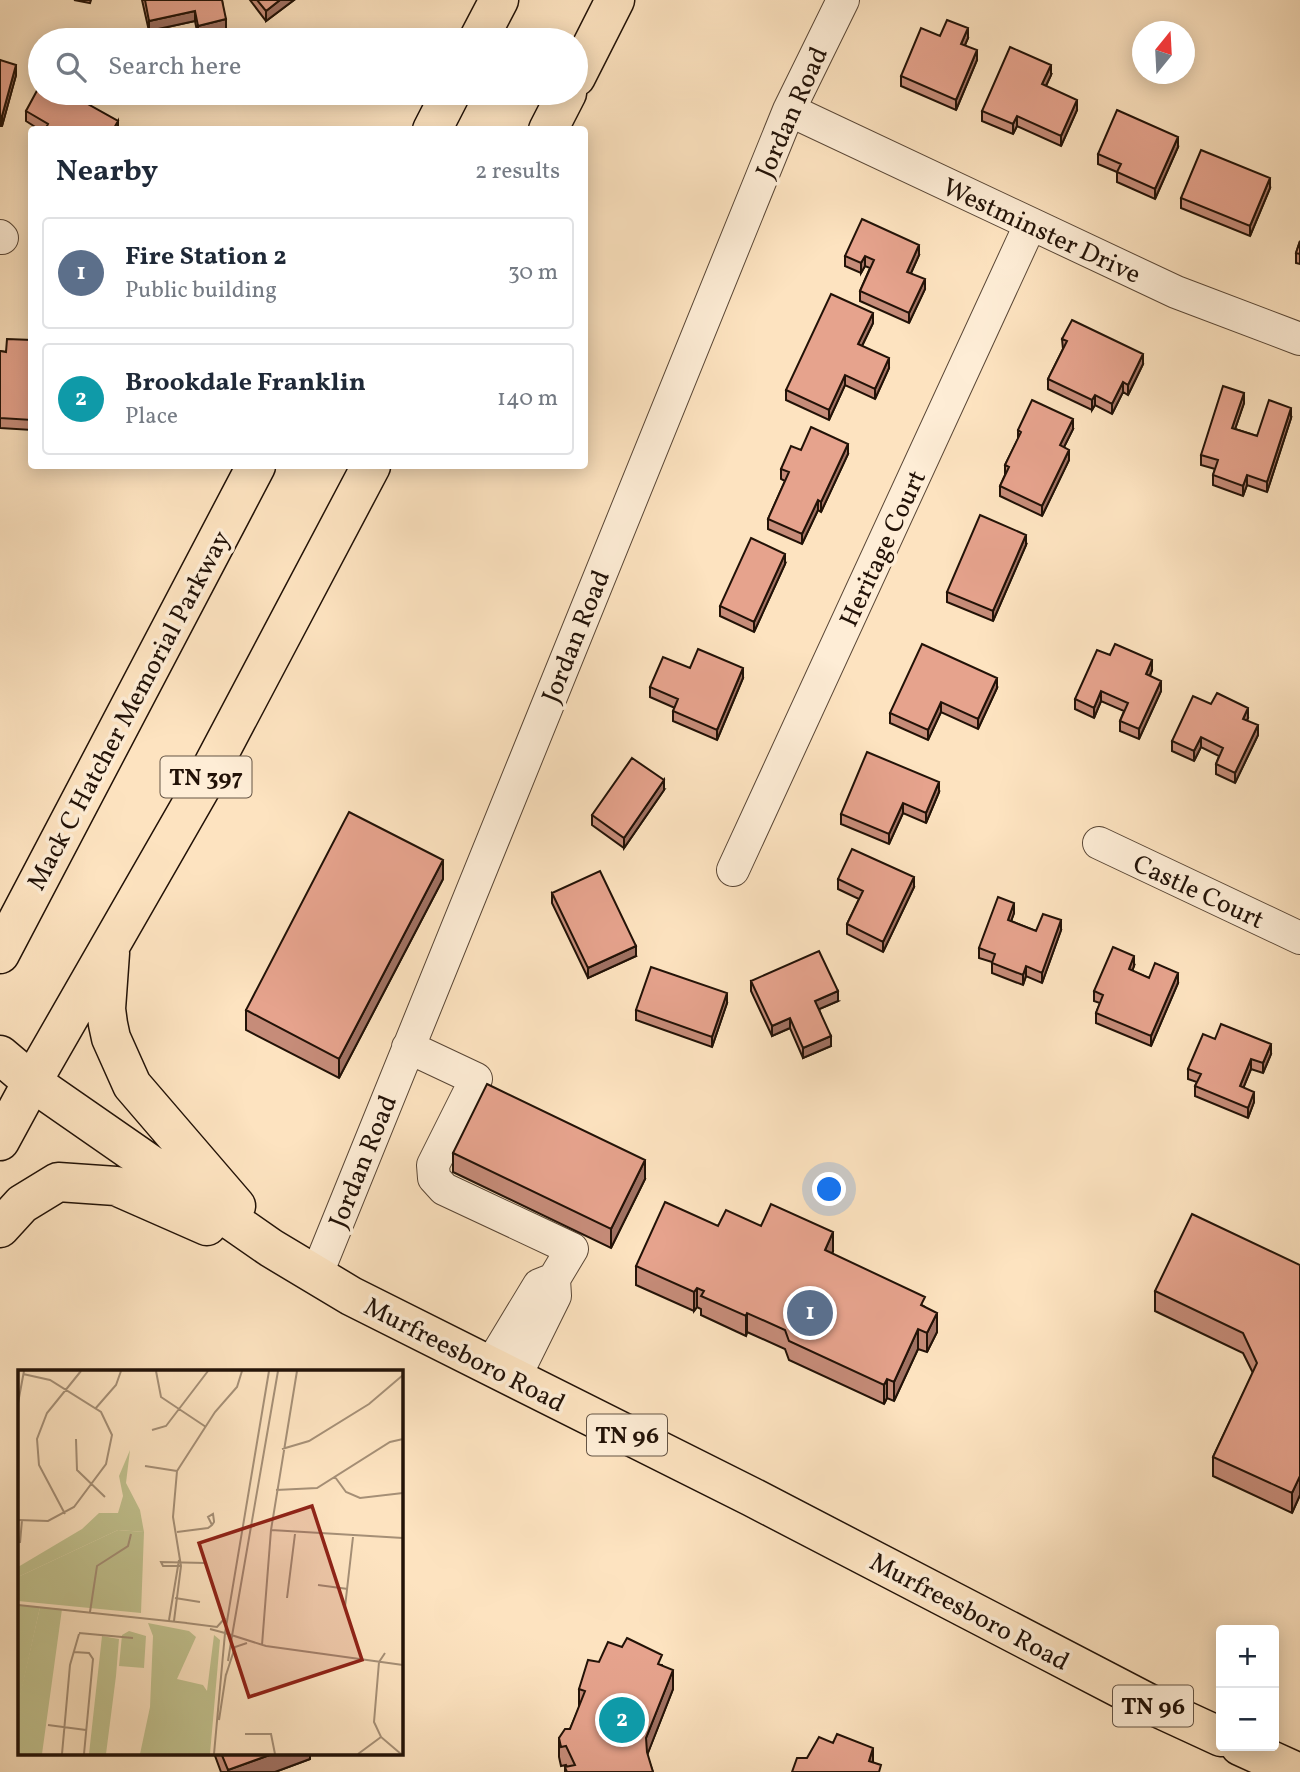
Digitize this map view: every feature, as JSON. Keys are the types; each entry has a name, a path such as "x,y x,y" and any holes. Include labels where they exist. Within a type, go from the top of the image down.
{"main road":[{"path":"484,28 499,0"},
{"path":"588,53 615,0"},
{"path":"434,126 445,105"},
{"path":"550,126 561,105"},
{"name":"Mack C Hatcher Memorial Parkway","path":"0,954 254,469"},
{"name":"TN 397","path":"0,1141 203,783 369,469"},
{"path":"0,905 43,834 165,597 201,570"},
{"path":"110,948 106,1009 108,1024 111,1038 132,1085 271,1248"},
{"name":"Murfreesboro Road","path":"0,1055 32,1082 271,1248 316,1276 752,1497 1156,1707 1216,1735"},
{"path":"0,1228 22,1204 58,1182 116,1186 316,1276"},
{"path":"1251,1751 1297,1772"}],"street":[{"name":"Jordan Road","path":"316,1276 789,110 843,0"},
{"name":"Westminster Drive","path":"789,110 1176,292 1300,339"},
{"name":"Heritage Court","path":"733,870 1030,225"},
{"name":"Castle Court","path":"1099,843 1300,938"},
{"path":"408,1047 476,1079 433,1165 434,1178 444,1189 572,1249 554,1279 555,1296 502,1372"}],"building":[{"path":"145,0 222,0 226,19 198,26 195,11 149,21"},
{"path":"257,0 280,0 266,11"},
{"path":"947,20 968,28 961,44 977,50 956,100 901,76 921,28 940,36"},
{"path":"1010,47 1051,65 1042,84 1077,100 1061,136 1017,116 1013,124 982,111"},
{"path":"0,60 16,65 2,116 0,116"},
{"path":"29,105 89,105 118,121 115,126 47,126 48,124 26,111"},
{"path":"1117,110 1178,137 1155,189 1117,172 1121,164 1098,154"},
{"path":"1201,150 1270,178 1250,226 1181,198"},
{"path":"862,219 919,245 907,272 925,279 909,313 860,291 874,260 865,256 861,263 845,256"},
{"path":"831,294 873,313 858,344 889,358 875,389 845,375 829,410 786,390"},
{"path":"1072,320 1143,354 1128,385 1123,382 1112,404 1095,395 1092,400 1048,379 1067,341 1062,339"},
{"path":"7,339 28,340 28,420 0,418 0,351 6,352"},
{"path":"1223,386 1244,393 1232,428 1257,436 1269,400 1291,408 1267,482 1247,475 1243,486 1213,475 1218,460 1201,455"},
{"path":"1032,400 1073,419 1060,445 1069,450 1042,506 1000,486 1009,467 1005,465 1021,432 1018,430"},
{"path":"811,427 848,444 821,502 818,500 802,534 768,519 789,472 781,469 791,446 801,450"},
{"path":"980,515 1026,535 993,611 947,592"},
{"path":"751,538 785,554 754,622 720,606"},
{"path":"922,644 997,678 978,719 941,702 928,730 890,713"},
{"path":"1115,644 1152,660 1146,674 1161,681 1139,729 1120,721 1128,703 1101,691 1094,708 1075,699 1097,650 1110,655"},
{"path":"698,649 743,668 717,730 673,711 678,699 650,687 663,657 690,668"},
{"path":"1217,693 1248,708 1243,719 1258,725 1235,773 1216,764 1223,748 1201,737 1194,751 1172,741 1193,696 1211,704"},
{"path":"867,752 939,782 926,813 903,803 889,834 841,814"},
{"path":"632,758 664,780 624,838 592,815"},
{"path":"349,812 443,860 339,1059 246,1010"},
{"path":"852,849 914,877 883,942 847,924 863,891 838,879"},
{"path":"600,871 636,946 588,968 552,893"},
{"path":"998,897 1014,903 1008,920 1036,931 1043,914 1061,920 1042,973 1026,966 1023,975 992,963 995,954 979,948"},
{"path":"1113,947 1134,956 1129,969 1149,978 1155,963 1178,973 1151,1036 1096,1013 1103,995 1094,991"},
{"path":"819,951 838,991 815,1001 831,1036 803,1048 790,1018 772,1026 751,981"},
{"path":"651,967 727,993 712,1037 636,1010"},
{"path":"1221,1024 1271,1044 1263,1063 1251,1059 1240,1086 1254,1092 1248,1108 1195,1086 1201,1074 1188,1069 1203,1034 1215,1039"},
{"path":"487,1084 645,1160 611,1229 453,1153"},
{"path":"665,1202 718,1226 726,1210 761,1226 771,1204 833,1232 825,1250 925,1297 921,1305 937,1313 927,1333 918,1329 894,1382 887,1379 884,1385 789,1341 785,1330 701,1296 704,1291 697,1288 694,1292 636,1266"},
{"path":"1192,1214 1300,1265 1300,1476 1292,1493 1213,1457 1257,1363 1243,1333 1155,1291"},
{"path":"627,1638 662,1655 658,1664 673,1670 646,1738 653,1772 567,1772 565,1767 575,1765 566,1746 561,1747 559,1738 565,1729 570,1729 585,1691 579,1689 588,1660 599,1662 608,1642 622,1647"},
{"path":"837,1734 873,1748 869,1761 881,1765 879,1772 792,1772 797,1758 807,1758 819,1737 833,1743"},
{"path":"221,1754 272,1754 228,1770"}],"place":[{"name":"Fire Station 2","path":"810,1313"},
{"name":"Brookdale Franklin","path":"622,1720"}]}
